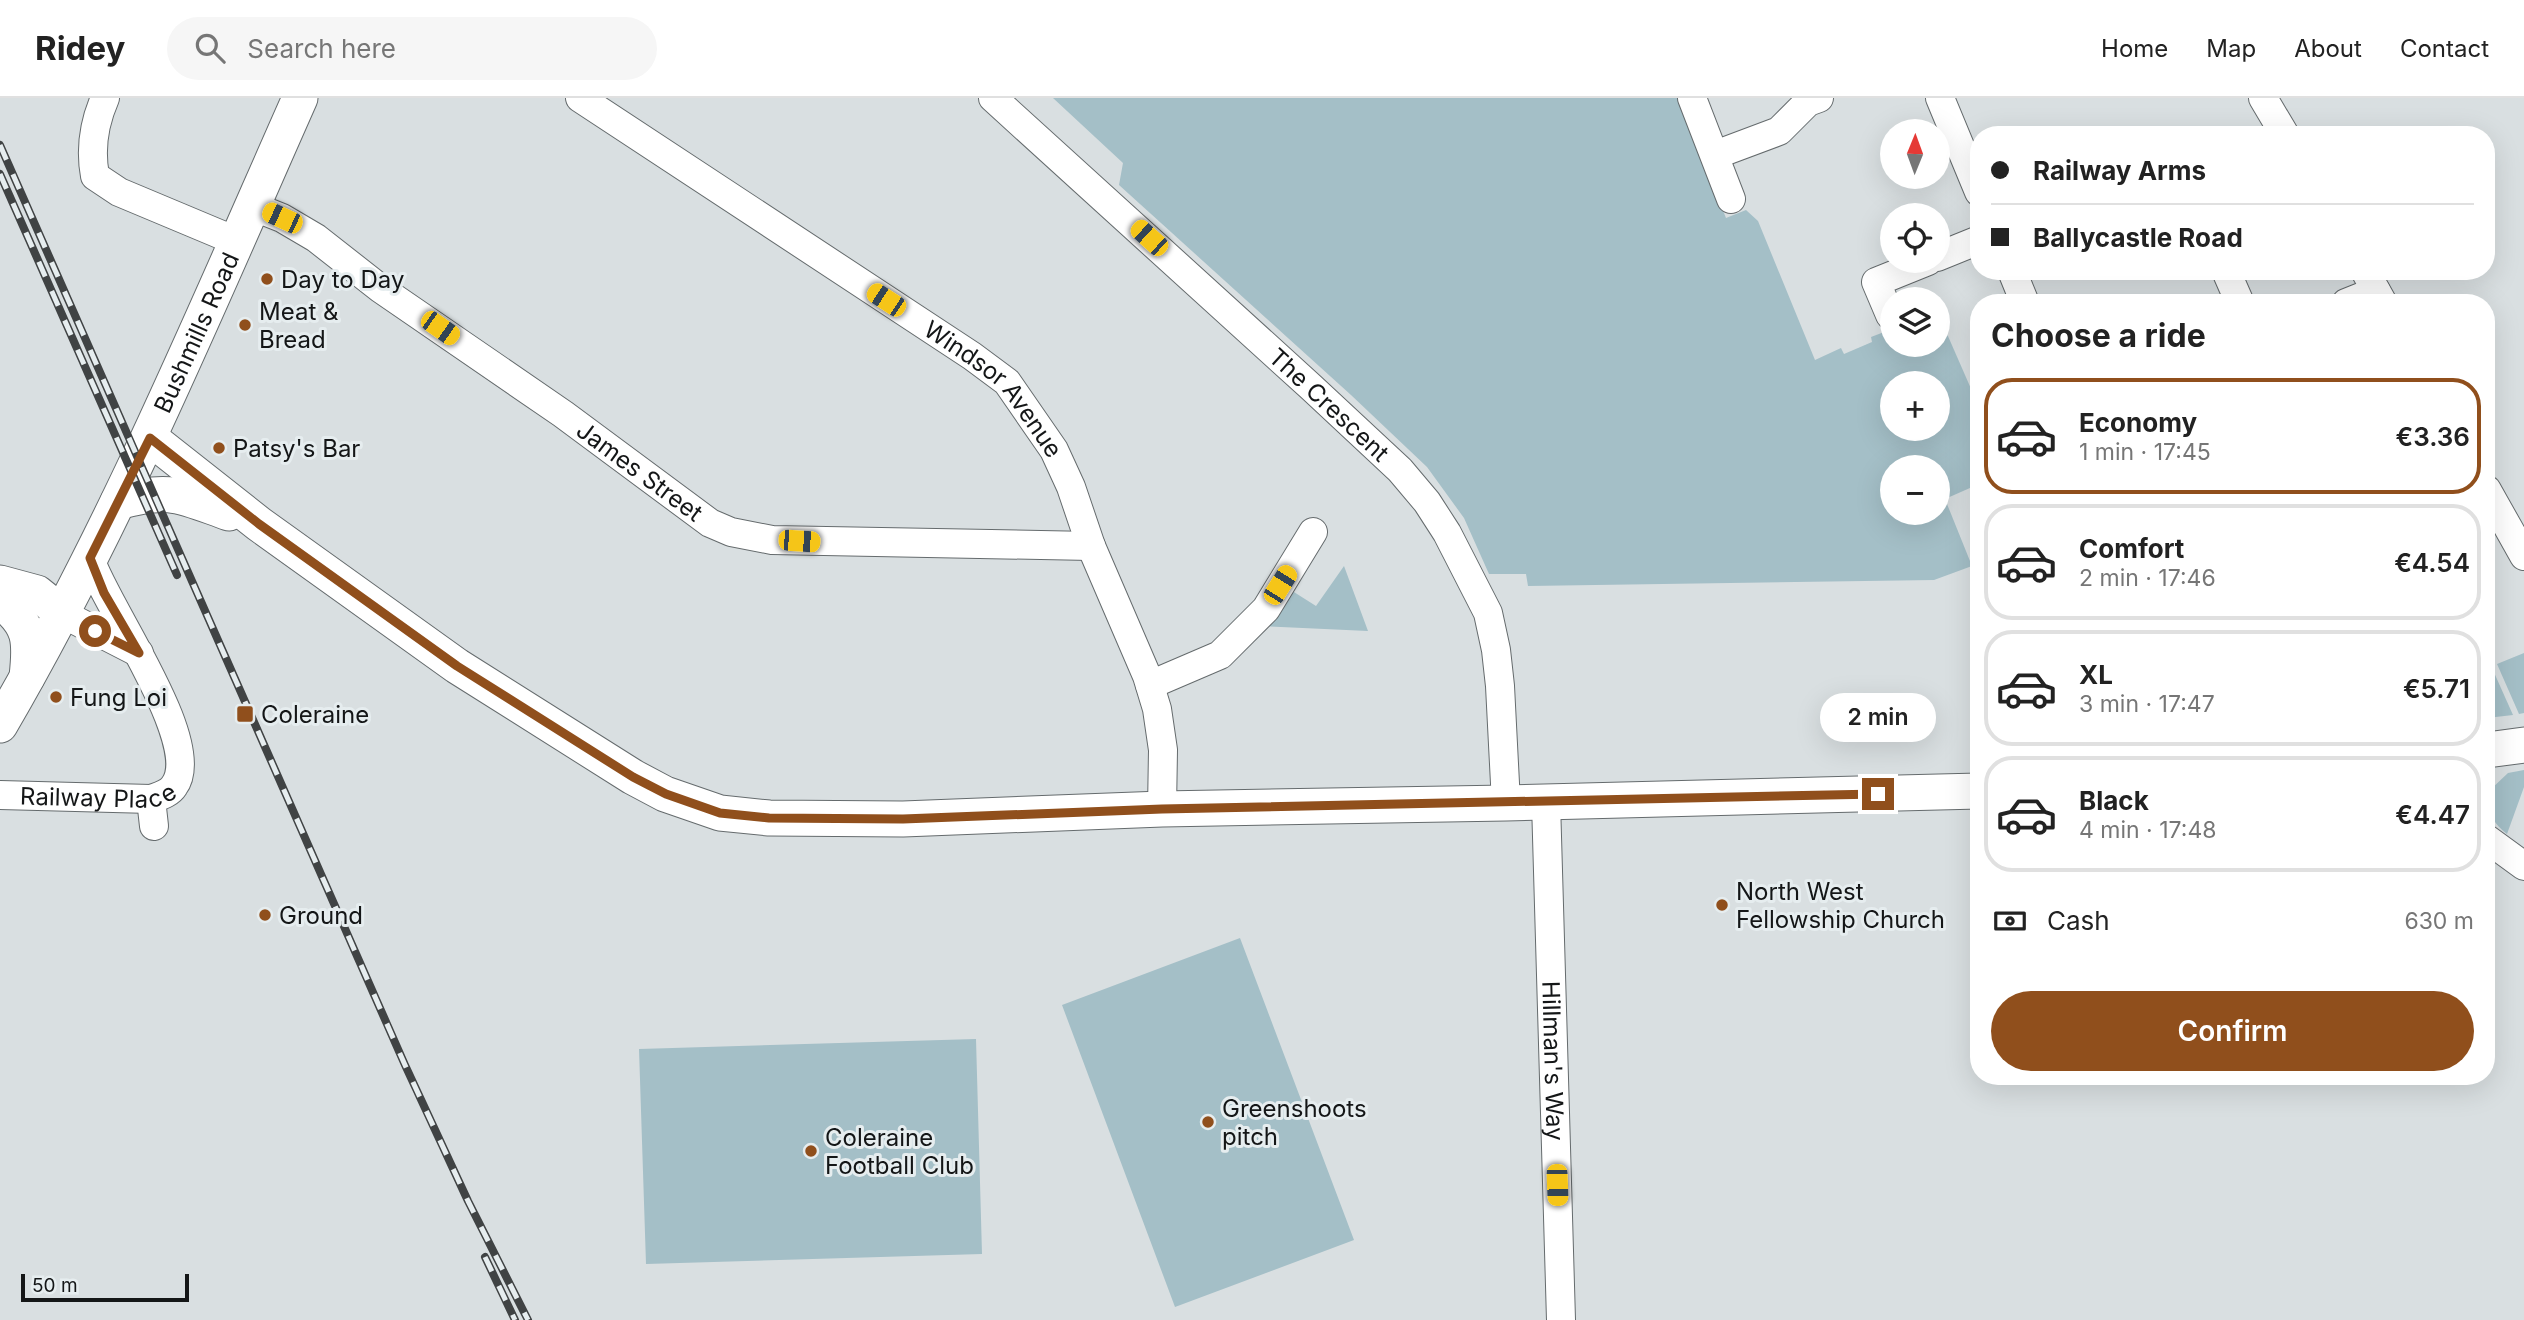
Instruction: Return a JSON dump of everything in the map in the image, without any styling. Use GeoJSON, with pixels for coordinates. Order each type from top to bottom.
{"type":"FeatureCollection","features":[{"type":"Feature","properties":{"kind":"main road","name":"Bushmills Road"},"geometry":{"type":"LineString","coordinates":[[50,604],[57,587],[88,561],[150,438],[300,98]]}},
{"type":"Feature","properties":{"kind":"main road"},"geometry":{"type":"LineString","coordinates":[[150,438],[259,524],[457,666],[601,758],[666,794],[720,813],[769,818],[903,819],[1162,809],[1970,791]]}},
{"type":"Feature","properties":{"kind":"main road"},"geometry":{"type":"LineString","coordinates":[[118,502],[142,495],[169,493],[259,524]]}},
{"type":"Feature","properties":{"kind":"main road"},"geometry":{"type":"LineString","coordinates":[[0,583],[50,604],[26,680],[0,725]]}},
{"type":"Feature","properties":{"kind":"main road"},"geometry":{"type":"LineString","coordinates":[[0,601],[23,623],[28,636],[30,647],[26,680]]}},
{"type":"Feature","properties":{"kind":"main road"},"geometry":{"type":"LineString","coordinates":[[2495,749],[2524,745]]}},
{"type":"Feature","properties":{"kind":"street"},"geometry":{"type":"LineString","coordinates":[[105,98],[96,127],[92,156],[95,176],[119,192],[236,241]]}},
{"type":"Feature","properties":{"kind":"street","name":"Windsor Avenue"},"geometry":{"type":"LineString","coordinates":[[580,98],[687,166],[1007,382],[1054,450],[1071,487],[1091,547],[1131,634],[1150,685],[1157,709],[1163,750],[1162,809]]}},
{"type":"Feature","properties":{"kind":"street","name":"The Crescent"},"geometry":{"type":"LineString","coordinates":[[993,98],[1311,387],[1399,470],[1427,502],[1447,533],[1488,613],[1500,686],[1506,803]]}},
{"type":"Feature","properties":{"kind":"street"},"geometry":{"type":"LineString","coordinates":[[1692,98],[1731,199]]}},
{"type":"Feature","properties":{"kind":"street"},"geometry":{"type":"LineString","coordinates":[[1715,156],[1779,131],[1808,102],[1819,98]]}},
{"type":"Feature","properties":{"kind":"street"},"geometry":{"type":"LineString","coordinates":[[1940,98],[1970,170]]}},
{"type":"Feature","properties":{"kind":"street"},"geometry":{"type":"LineString","coordinates":[[2263,98],[2280,126]]}},
{"type":"Feature","properties":{"kind":"street","name":"James Street"},"geometry":{"type":"LineString","coordinates":[[252,206],[282,218],[316,238],[381,289],[563,414],[710,523],[731,532],[785,541],[1091,547]]}},
{"type":"Feature","properties":{"kind":"street"},"geometry":{"type":"LineString","coordinates":[[1950,252],[1970,244]]}},
{"type":"Feature","properties":{"kind":"street"},"geometry":{"type":"LineString","coordinates":[[1880,291],[1876,282],[1898,273]]}},
{"type":"Feature","properties":{"kind":"street"},"geometry":{"type":"LineString","coordinates":[[2495,508],[2524,556]]}},
{"type":"Feature","properties":{"kind":"street"},"geometry":{"type":"LineString","coordinates":[[1150,685],[1220,655],[1266,609],[1313,532]]}},
{"type":"Feature","properties":{"kind":"street","name":"Railway Place"},"geometry":{"type":"LineString","coordinates":[[0,795],[153,812],[164,795],[175,786],[181,768],[180,760],[160,695],[88,561]]}},
{"type":"Feature","properties":{"kind":"street"},"geometry":{"type":"LineString","coordinates":[[50,604],[139,653]]}},
{"type":"Feature","properties":{"kind":"street","name":"Hillman's Way"},"geometry":{"type":"LineString","coordinates":[[1546,802],[1561,1320]]}},
{"type":"Feature","properties":{"kind":"street"},"geometry":{"type":"LineString","coordinates":[[2495,845],[2524,866]]}},
{"type":"Feature","properties":{"kind":"shaded area"},"geometry":{"type":"Polygon","coordinates":[[[1053,98],[1678,98],[1726,218],[1746,210],[1758,221],[1815,360],[1841,348],[1844,354],[1872,342],[1871,337],[1880,334],[1880,357],[1950,357],[1950,341],[1970,386],[1970,488],[1950,497],[1950,455],[1880,455],[1880,525],[1950,525],[1950,511],[1970,567],[1934,580],[1528,586],[1526,574],[1489,574],[1464,518],[1427,467],[1119,185],[1123,163],[1053,98]]]}},
{"type":"Feature","properties":{"kind":"shaded area"},"geometry":{"type":"Polygon","coordinates":[[[1344,566],[1368,631],[1262,626],[1286,587],[1316,606],[1344,566]]]}},
{"type":"Feature","properties":{"kind":"shaded area"},"geometry":{"type":"Polygon","coordinates":[[[2524,653],[2524,713],[2519,714],[2497,664],[2524,653]]]}},
{"type":"Feature","properties":{"kind":"shaded area"},"geometry":{"type":"Polygon","coordinates":[[[2495,675],[2513,715],[2495,717],[2495,675]]]}},
{"type":"Feature","properties":{"kind":"shaded area"},"geometry":{"type":"Polygon","coordinates":[[[2524,770],[2524,787],[2507,834],[2495,821],[2495,785],[2508,773],[2524,770]]]}},
{"type":"Feature","properties":{"kind":"shaded area","name":"Greenshoots pitch"},"geometry":{"type":"Polygon","coordinates":[[[1240,938],[1354,1240],[1175,1307],[1062,1005],[1240,938]]]}},
{"type":"Feature","properties":{"kind":"shaded area","name":"Coleraine Football Club"},"geometry":{"type":"Polygon","coordinates":[[[976,1039],[982,1254],[646,1264],[639,1049],[976,1039]]]}},
{"type":"Feature","properties":{"kind":"railway"},"geometry":{"type":"LineString","coordinates":[[0,145],[405,1065],[468,1201],[528,1320]]}},
{"type":"Feature","properties":{"kind":"railway"},"geometry":{"type":"LineString","coordinates":[[0,174],[177,575]]}},
{"type":"Feature","properties":{"kind":"railway"},"geometry":{"type":"LineString","coordinates":[[485,1257],[515,1320]]}},
{"type":"Feature","properties":{"kind":"place","name":"Day to Day"},"geometry":{"type":"Point","coordinates":[267,279]}},
{"type":"Feature","properties":{"kind":"place","name":"Meat & Bread"},"geometry":{"type":"Point","coordinates":[245,325]}},
{"type":"Feature","properties":{"kind":"place","name":"Patsy's Bar"},"geometry":{"type":"Point","coordinates":[219,448]}},
{"type":"Feature","properties":{"kind":"place","name":"Fung Loi"},"geometry":{"type":"Point","coordinates":[56,697]}},
{"type":"Feature","properties":{"kind":"place","name":"Coleraine"},"geometry":{"type":"Point","coordinates":[245,714]}},
{"type":"Feature","properties":{"kind":"place","name":"North West Fellowship Church"},"geometry":{"type":"Point","coordinates":[1722,905]}},
{"type":"Feature","properties":{"kind":"place","name":"Ground"},"geometry":{"type":"Point","coordinates":[265,915]}},
{"type":"Feature","properties":{"kind":"place","name":"Greenshoots pitch"},"geometry":{"type":"Point","coordinates":[1208,1122]}},
{"type":"Feature","properties":{"kind":"place","name":"Coleraine Football Club"},"geometry":{"type":"Point","coordinates":[811,1151]}},
{"type":"Feature","properties":{"kind":"route"},"geometry":{"type":"LineString","coordinates":[[95,631],[139,653],[104,593],[90,558],[150,438],[259,524],[457,666],[633,777],[666,794],[720,813],[769,818],[903,819],[1162,809],[1878,794]]}}]}
